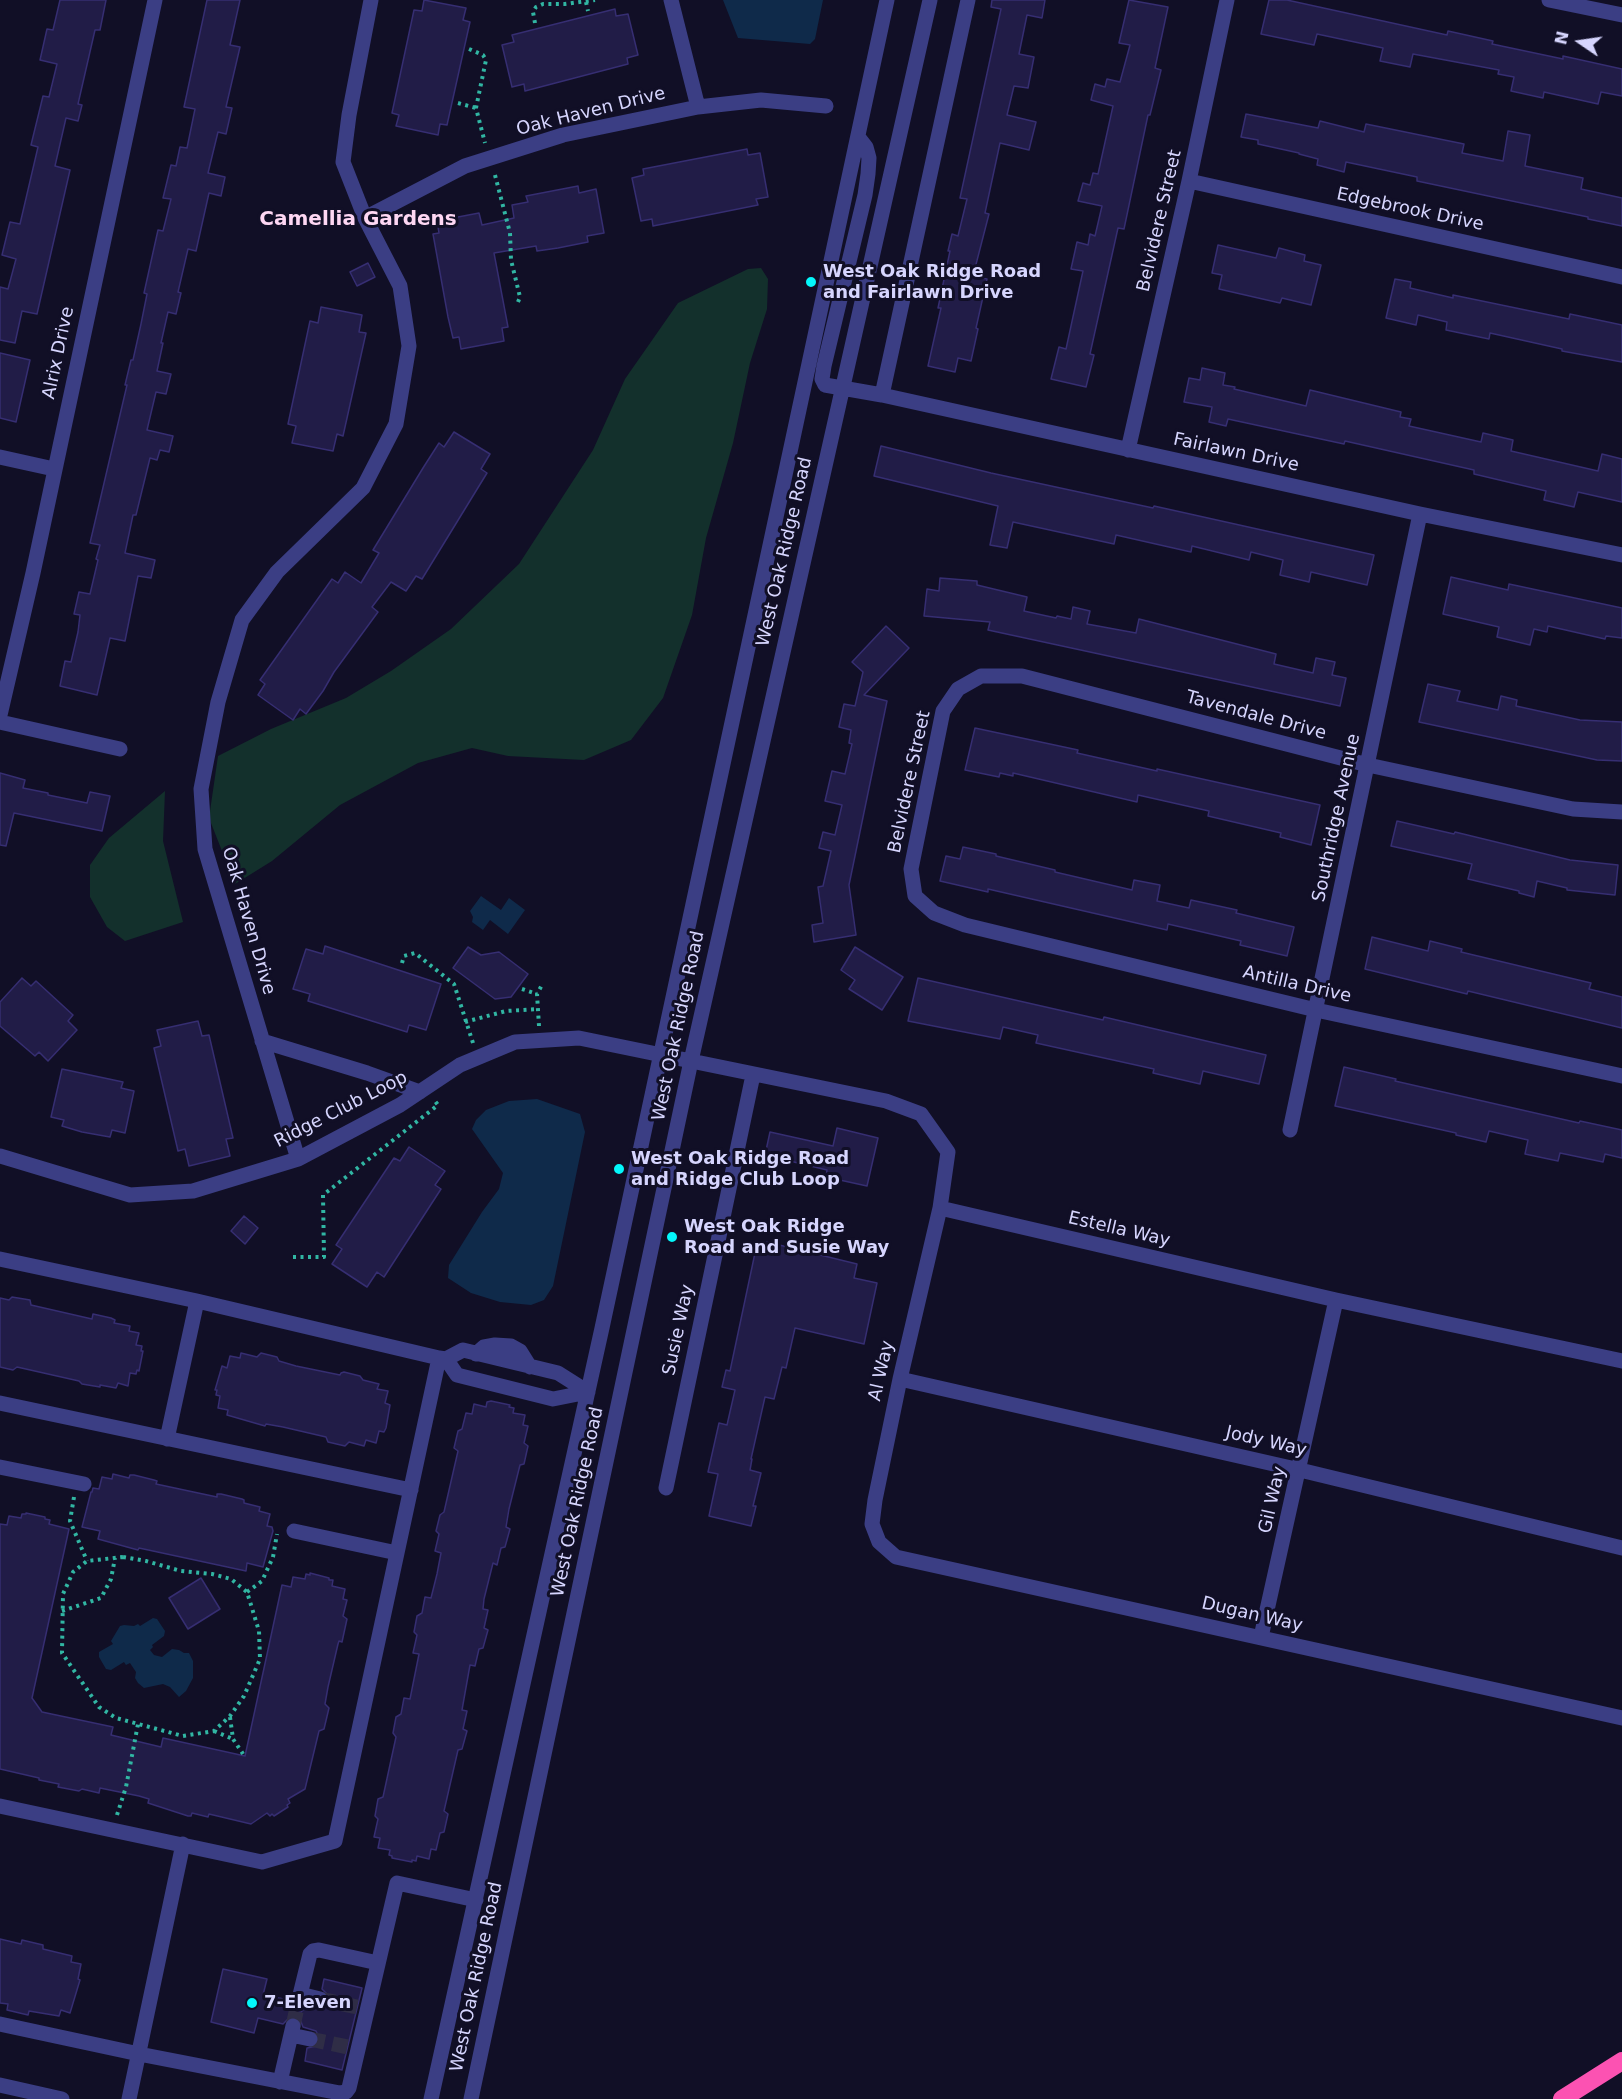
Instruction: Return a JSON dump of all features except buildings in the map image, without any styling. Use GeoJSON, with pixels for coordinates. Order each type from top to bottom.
{"type":"FeatureCollection","features":[{"type":"Feature","properties":{"kind":"highway"},"geometry":{"type":"LineString","coordinates":[[1562,2099],[1622,2061]]}},
{"type":"Feature","properties":{"kind":"street","name":"Alrix Drive"},"geometry":{"type":"LineString","coordinates":[[0,715],[33,573],[155,0]]}},
{"type":"Feature","properties":{"kind":"street","name":"Oak Haven Drive"},"geometry":{"type":"LineString","coordinates":[[298,1159],[205,849],[201,789],[218,702],[242,620],[277,572],[363,488],[396,423],[408,346],[399,286],[365,218],[343,162],[349,115],[371,0]]}},
{"type":"Feature","properties":{"kind":"street"},"geometry":{"type":"LineString","coordinates":[[671,0],[698,107]]}},
{"type":"Feature","properties":{"kind":"street","name":"West Oak Ridge Road"},"geometry":{"type":"LineString","coordinates":[[431,2099],[588,1392],[888,0]]}},
{"type":"Feature","properties":{"kind":"street","name":"West Oak Ridge Road"},"geometry":{"type":"LineString","coordinates":[[471,2099],[691,1061],[930,0]]}},
{"type":"Feature","properties":{"kind":"street"},"geometry":{"type":"LineString","coordinates":[[882,395],[968,0]]}},
{"type":"Feature","properties":{"kind":"street","name":"Belvidere Street"},"geometry":{"type":"LineString","coordinates":[[1128,450],[1227,0]]}},
{"type":"Feature","properties":{"kind":"street"},"geometry":{"type":"LineString","coordinates":[[1549,0],[1622,15]]}},
{"type":"Feature","properties":{"kind":"street","name":"Oak Haven Drive"},"geometry":{"type":"LineString","coordinates":[[365,218],[465,166],[563,135],[698,107],[761,100],[826,106]]}},
{"type":"Feature","properties":{"kind":"street"},"geometry":{"type":"LineString","coordinates":[[841,388],[825,385],[822,379],[865,195],[869,158],[866,147],[859,138]]}},
{"type":"Feature","properties":{"kind":"street","name":"Edgebrook Drive"},"geometry":{"type":"LineString","coordinates":[[1189,181],[1622,277]]}},
{"type":"Feature","properties":{"kind":"street","name":"Fairlawn Drive"},"geometry":{"type":"LineString","coordinates":[[841,388],[882,395],[1420,514],[1622,555]]}},
{"type":"Feature","properties":{"kind":"street"},"geometry":{"type":"LineString","coordinates":[[0,457],[54,469]]}},
{"type":"Feature","properties":{"kind":"street","name":"Southridge Avenue"},"geometry":{"type":"LineString","coordinates":[[1290,1130],[1420,514]]}},
{"type":"Feature","properties":{"kind":"street","name":"Belvidere Street"},"geometry":{"type":"LineString","coordinates":[[965,925],[934,913],[915,896],[911,869],[942,711],[958,689],[981,676],[1023,676]]}},
{"type":"Feature","properties":{"kind":"street","name":"Tavendale Drive"},"geometry":{"type":"LineString","coordinates":[[1023,676],[1368,765],[1573,809],[1622,812]]}},
{"type":"Feature","properties":{"kind":"street"},"geometry":{"type":"LineString","coordinates":[[0,722],[120,749]]}},
{"type":"Feature","properties":{"kind":"street","name":"Antilla Drive"},"geometry":{"type":"LineString","coordinates":[[965,925],[1316,1010],[1622,1076]]}},
{"type":"Feature","properties":{"kind":"street","name":"Ridge Club Loop"},"geometry":{"type":"LineString","coordinates":[[0,1156],[130,1195],[193,1191],[298,1159],[400,1105],[460,1065],[515,1042],[579,1038],[691,1061]]}},
{"type":"Feature","properties":{"kind":"street"},"geometry":{"type":"LineString","coordinates":[[262,1041],[423,1090]]}},
{"type":"Feature","properties":{"kind":"street"},"geometry":{"type":"LineString","coordinates":[[691,1061],[886,1101],[921,1114],[948,1152],[940,1208]]}},
{"type":"Feature","properties":{"kind":"street","name":"Susie Way"},"geometry":{"type":"LineString","coordinates":[[666,1488],[753,1075]]}},
{"type":"Feature","properties":{"kind":"street","name":"Estella Way"},"geometry":{"type":"LineString","coordinates":[[940,1208],[1336,1300],[1622,1361]]}},
{"type":"Feature","properties":{"kind":"street","name":"Al Way"},"geometry":{"type":"LineString","coordinates":[[879,1542],[872,1524],[875,1500],[900,1379],[940,1208]]}},
{"type":"Feature","properties":{"kind":"street"},"geometry":{"type":"LineString","coordinates":[[0,1259],[443,1359],[457,1375],[553,1399],[588,1392]]}},
{"type":"Feature","properties":{"kind":"street","name":"Gil Way"},"geometry":{"type":"LineString","coordinates":[[1261,1637],[1336,1300]]}},
{"type":"Feature","properties":{"kind":"street"},"geometry":{"type":"LineString","coordinates":[[167,1439],[197,1302]]}},
{"type":"Feature","properties":{"kind":"street"},"geometry":{"type":"LineString","coordinates":[[443,1359],[463,1350],[558,1373],[588,1392]]}},
{"type":"Feature","properties":{"kind":"street"},"geometry":{"type":"LineString","coordinates":[[0,1806],[262,1862],[335,1841],[411,1490],[443,1359]]}},
{"type":"Feature","properties":{"kind":"street","name":"Jody Way"},"geometry":{"type":"LineString","coordinates":[[900,1379],[1300,1470],[1622,1548]]}},
{"type":"Feature","properties":{"kind":"street"},"geometry":{"type":"LineString","coordinates":[[0,1403],[411,1490]]}},
{"type":"Feature","properties":{"kind":"street"},"geometry":{"type":"LineString","coordinates":[[0,1467],[80,1483]]}},
{"type":"Feature","properties":{"kind":"street"},"geometry":{"type":"LineString","coordinates":[[294,1531],[398,1553]]}},
{"type":"Feature","properties":{"kind":"street","name":"Dugan Way"},"geometry":{"type":"LineString","coordinates":[[879,1542],[896,1557],[1622,1718]]}},
{"type":"Feature","properties":{"kind":"street"},"geometry":{"type":"LineString","coordinates":[[129,2099],[183,1844]]}},
{"type":"Feature","properties":{"kind":"street"},"geometry":{"type":"LineString","coordinates":[[0,2024],[280,2082],[340,2093],[346,2092],[349,2088],[397,1883],[476,1900]]}},
{"type":"Feature","properties":{"kind":"street"},"geometry":{"type":"LineString","coordinates":[[320,1999],[299,1998],[310,1954],[313,1951],[319,1950],[378,1963]]}},
{"type":"Feature","properties":{"kind":"street"},"geometry":{"type":"LineString","coordinates":[[357,2007],[362,2032]]}},
{"type":"Feature","properties":{"kind":"street"},"geometry":{"type":"LineString","coordinates":[[280,2082],[292,2030],[310,2039]]}},
{"type":"Feature","properties":{"kind":"street"},"geometry":{"type":"LineString","coordinates":[[348,2047],[362,2032]]}},
{"type":"Feature","properties":{"kind":"street"},"geometry":{"type":"LineString","coordinates":[[0,2085],[62,2099]]}},
{"type":"Feature","properties":{"kind":"path"},"geometry":{"type":"LineString","coordinates":[[535,23],[533,12],[536,7],[543,4],[596,0]]}},
{"type":"Feature","properties":{"kind":"path"},"geometry":{"type":"LineString","coordinates":[[586,2],[588,11]]}},
{"type":"Feature","properties":{"kind":"path"},"geometry":{"type":"LineString","coordinates":[[469,49],[483,55],[486,60],[476,108],[479,126],[491,158],[510,233],[511,260],[520,297],[518,302]]}},
{"type":"Feature","properties":{"kind":"path"},"geometry":{"type":"LineString","coordinates":[[458,103],[476,108]]}},
{"type":"Feature","properties":{"kind":"path"},"geometry":{"type":"LineString","coordinates":[[402,963],[404,956],[415,953],[454,984],[478,1058]]}},
{"type":"Feature","properties":{"kind":"path"},"geometry":{"type":"LineString","coordinates":[[539,1040],[537,994],[543,983]]}},
{"type":"Feature","properties":{"kind":"path"},"geometry":{"type":"LineString","coordinates":[[522,989],[537,994]]}},
{"type":"Feature","properties":{"kind":"path"},"geometry":{"type":"LineString","coordinates":[[465,1022],[506,1011],[538,1009]]}},
{"type":"Feature","properties":{"kind":"path"},"geometry":{"type":"LineString","coordinates":[[293,1257],[324,1257],[323,1195],[438,1106],[423,1090]]}},
{"type":"Feature","properties":{"kind":"path"},"geometry":{"type":"LineString","coordinates":[[80,1483],[70,1521],[87,1561]]}},
{"type":"Feature","properties":{"kind":"path"},"geometry":{"type":"LineString","coordinates":[[247,1592],[262,1581],[273,1557],[279,1528],[294,1531]]}},
{"type":"Feature","properties":{"kind":"path"},"geometry":{"type":"LineString","coordinates":[[214,1731],[230,1716],[244,1696],[260,1659],[259,1631],[247,1592],[231,1579],[212,1574],[181,1571],[123,1557],[87,1561],[73,1572],[63,1594],[62,1653],[99,1707],[116,1718],[183,1736],[214,1731],[233,1739]]}},
{"type":"Feature","properties":{"kind":"path"},"geometry":{"type":"LineString","coordinates":[[62,1611],[101,1598],[111,1580],[115,1558]]}},
{"type":"Feature","properties":{"kind":"path"},"geometry":{"type":"LineString","coordinates":[[230,1716],[233,1739],[243,1754]]}},
{"type":"Feature","properties":{"kind":"path"},"geometry":{"type":"LineString","coordinates":[[114,1831],[119,1804],[126,1787],[138,1724]]}},
{"type":"Feature","properties":{"kind":"green space"},"geometry":{"type":"Polygon","coordinates":[[[761,268],[768,279],[767,309],[750,363],[733,443],[706,538],[692,615],[663,698],[631,740],[584,760],[508,756],[472,748],[418,763],[340,805],[272,861],[235,884],[209,818],[218,756],[271,729],[346,698],[391,671],[451,629],[519,564],[593,450],[625,379],[678,303],[748,269],[761,268]]]}},
{"type":"Feature","properties":{"kind":"green space"},"geometry":{"type":"Polygon","coordinates":[[[165,791],[163,841],[183,922],[125,941],[107,927],[90,897],[90,865],[109,838],[165,791]]]}},
{"type":"Feature","properties":{"kind":"water"},"geometry":{"type":"Polygon","coordinates":[[[723,0],[823,0],[815,39],[810,44],[738,38],[723,0]]]}},
{"type":"Feature","properties":{"kind":"water"},"geometry":{"type":"Polygon","coordinates":[[[481,896],[501,910],[509,898],[525,910],[508,934],[490,920],[483,930],[472,922],[473,917],[470,911],[481,896]]]}},
{"type":"Feature","properties":{"kind":"water"},"geometry":{"type":"Polygon","coordinates":[[[537,1099],[580,1114],[585,1132],[553,1286],[544,1300],[531,1305],[500,1302],[471,1293],[448,1278],[449,1265],[499,1189],[503,1173],[472,1129],[476,1120],[486,1110],[509,1101],[537,1099]]]}},
{"type":"Feature","properties":{"kind":"water"},"geometry":{"type":"Polygon","coordinates":[[[153,1618],[157,1619],[165,1631],[164,1636],[152,1645],[150,1650],[154,1655],[162,1657],[172,1649],[179,1650],[189,1653],[193,1661],[193,1678],[186,1691],[179,1697],[170,1687],[163,1684],[144,1688],[135,1678],[136,1672],[130,1663],[126,1665],[124,1662],[111,1670],[106,1669],[99,1657],[99,1652],[113,1644],[111,1641],[120,1626],[138,1624],[140,1626],[153,1618]]]}},
{"type":"Feature","properties":{"kind":"tunnel"},"geometry":{"type":"LineString","coordinates":[[320,1999],[357,2007]]}},
{"type":"Feature","properties":{"kind":"tunnel"},"geometry":{"type":"LineString","coordinates":[[293,2026],[298,2003]]}},
{"type":"Feature","properties":{"kind":"tunnel"},"geometry":{"type":"LineString","coordinates":[[310,2039],[348,2047]]}},
{"type":"Feature","properties":{"kind":"place","name":"West Oak Ridge Road and Fairlawn Drive"},"geometry":{"type":"Point","coordinates":[811,282]}},
{"type":"Feature","properties":{"kind":"place","name":"West Oak Ridge Road and Ridge Club Loop"},"geometry":{"type":"Point","coordinates":[619,1169]}},
{"type":"Feature","properties":{"kind":"place","name":"West Oak Ridge Road and Susie Way"},"geometry":{"type":"Point","coordinates":[672,1237]}},
{"type":"Feature","properties":{"kind":"place","name":"7-Eleven"},"geometry":{"type":"Point","coordinates":[252,2003]}},
{"type":"Feature","properties":{"kind":"district","name":"Camellia Gardens"},"geometry":{"type":"Point","coordinates":[358,220]}}]}
